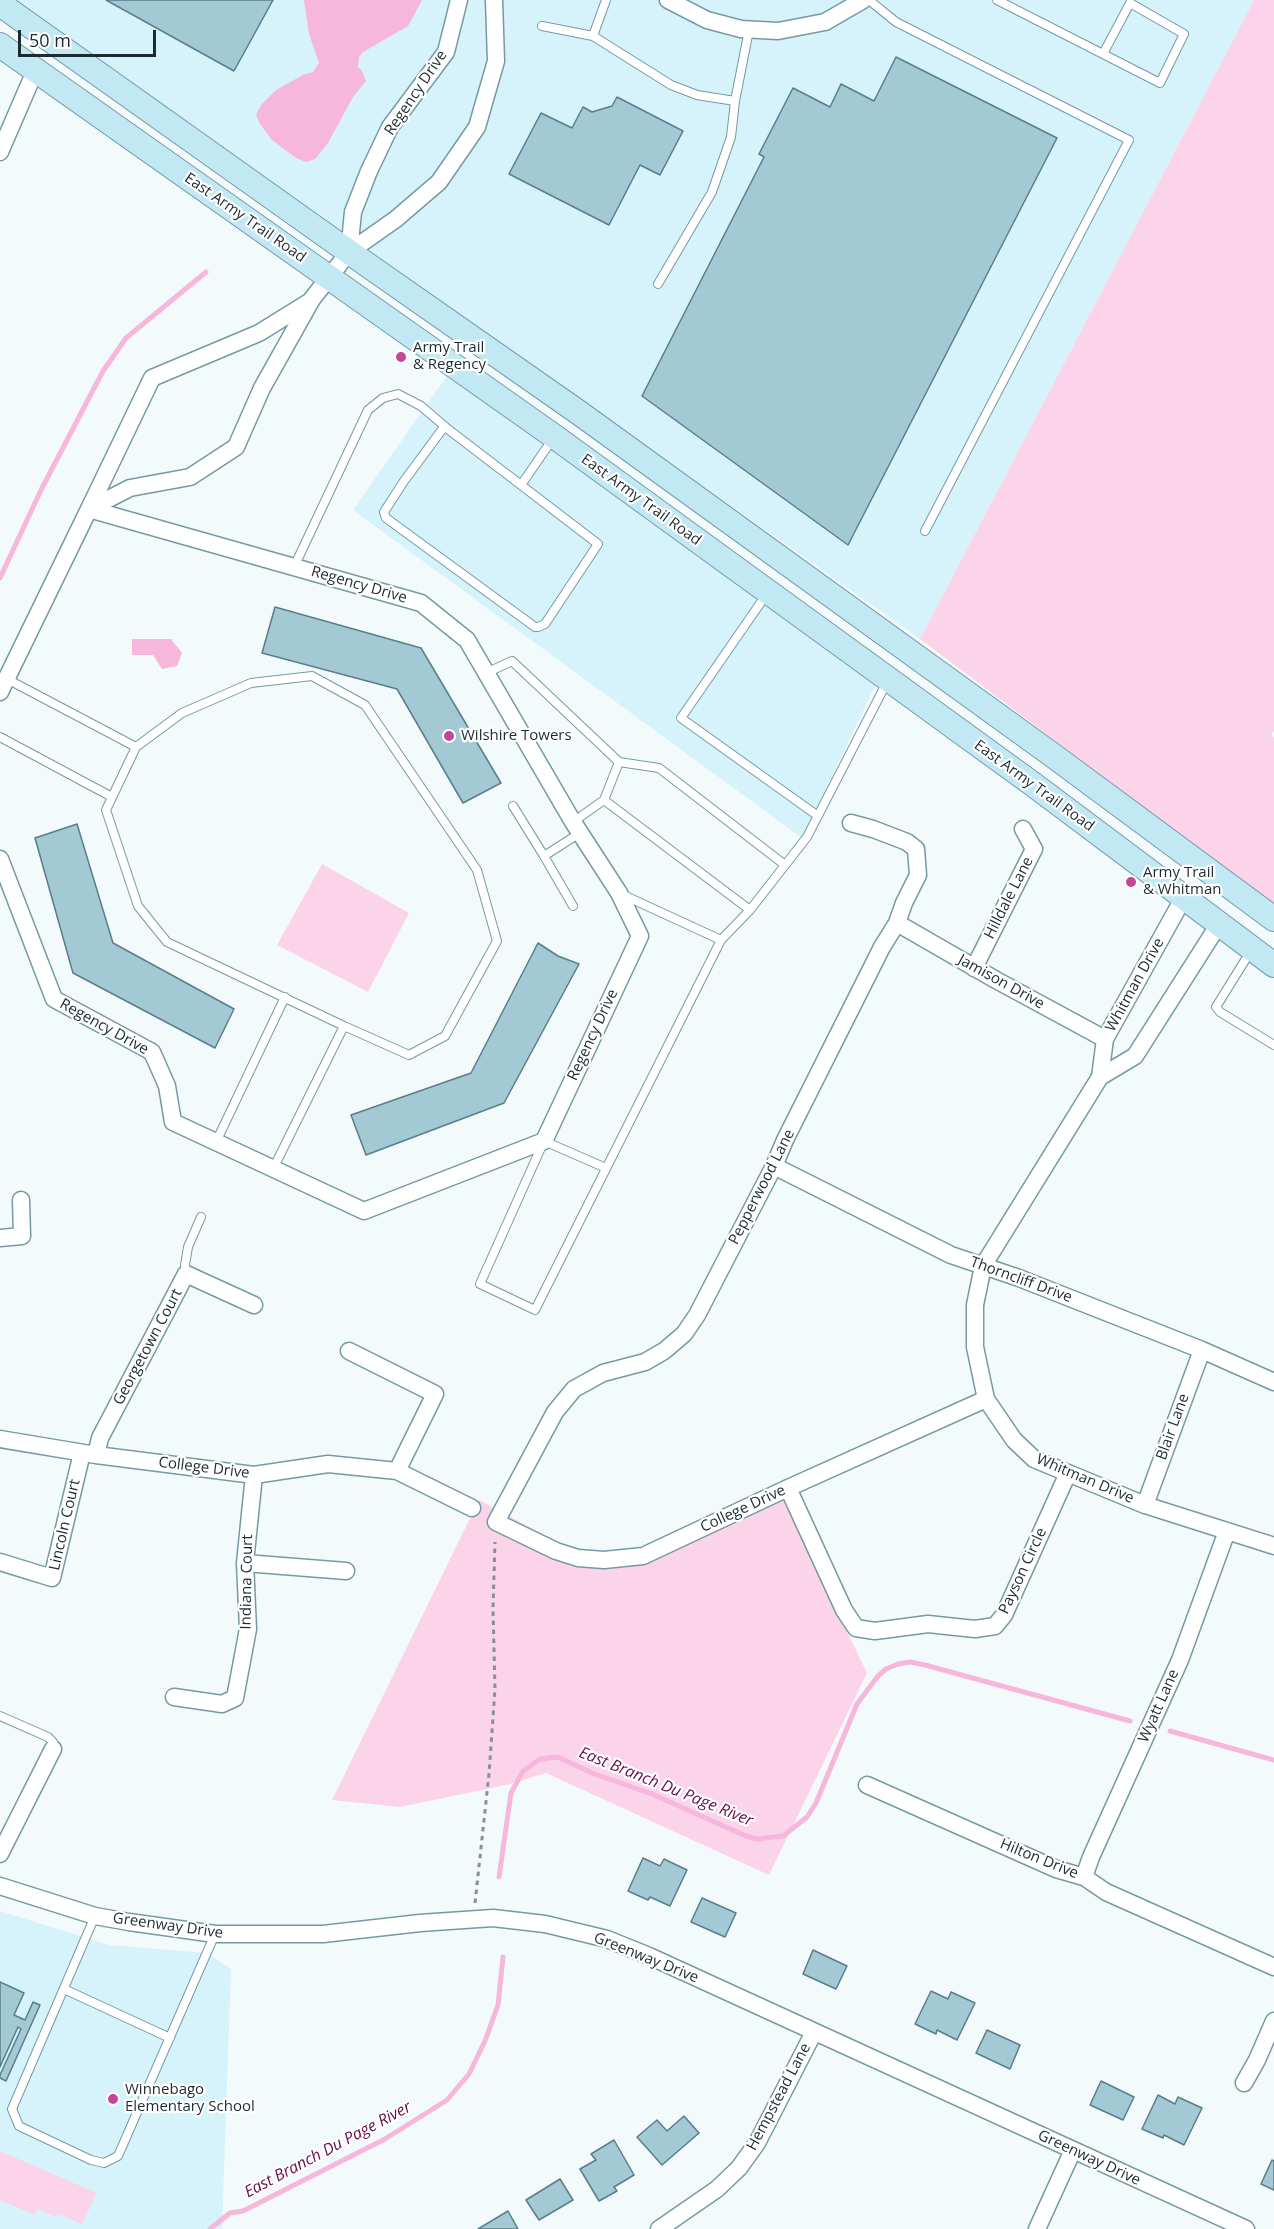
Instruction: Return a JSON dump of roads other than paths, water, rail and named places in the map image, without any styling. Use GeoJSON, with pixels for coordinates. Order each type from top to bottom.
{"type":"FeatureCollection","features":[{"type":"Feature","properties":{"kind":"main road"},"geometry":{"type":"LineString","coordinates":[[0,4],[588,419],[1274,919]]}},
{"type":"Feature","properties":{"kind":"main road","name":"East Army Trail Road"},"geometry":{"type":"LineString","coordinates":[[0,45],[555,437],[888,679],[1274,965]]}},
{"type":"Feature","properties":{"kind":"street","name":"Regency Drive"},"geometry":{"type":"LineString","coordinates":[[349,252],[353,212],[369,171],[390,127],[446,52],[459,0]]}},
{"type":"Feature","properties":{"kind":"street"},"geometry":{"type":"LineString","coordinates":[[89,509],[130,488],[190,477],[236,447],[262,388],[310,301],[349,252],[396,219],[439,182],[477,127],[496,62],[494,0]]}},
{"type":"Feature","properties":{"kind":"street"},"geometry":{"type":"LineString","coordinates":[[668,0],[707,20],[749,30],[777,31],[825,22],[863,0]]}},
{"type":"Feature","properties":{"kind":"street"},"geometry":{"type":"LineString","coordinates":[[0,152],[35,71]]}},
{"type":"Feature","properties":{"kind":"street"},"geometry":{"type":"LineString","coordinates":[[3,686],[152,378],[259,333],[310,301]]}},
{"type":"Feature","properties":{"kind":"street","name":"Regency Drive"},"geometry":{"type":"LineString","coordinates":[[0,859],[54,999],[152,1052],[167,1086],[173,1122],[364,1211],[544,1141],[640,936],[619,893],[577,827],[467,640],[421,603],[89,509]]}},
{"type":"Feature","properties":{"kind":"street","name":"Pepperwood Lane"},"geometry":{"type":"LineString","coordinates":[[496,1522],[555,1412],[574,1389],[603,1373],[645,1362],[664,1351],[684,1334],[697,1315],[774,1166],[877,957],[897,922],[918,875],[916,849],[908,842],[873,828],[850,824]]}},
{"type":"Feature","properties":{"kind":"street","name":"Hilldale Lane"},"geometry":{"type":"LineString","coordinates":[[974,968],[1034,849],[1023,829]]}},
{"type":"Feature","properties":{"kind":"street","name":"Whitman Drive"},"geometry":{"type":"LineString","coordinates":[[1184,897],[1105,1039],[1100,1077],[983,1266],[975,1305],[974,1335],[986,1399],[1014,1440],[1034,1459],[1145,1505],[1274,1546]]}},
{"type":"Feature","properties":{"kind":"street","name":"Jamison Drive"},"geometry":{"type":"LineString","coordinates":[[897,922],[974,968],[1105,1039]]}},
{"type":"Feature","properties":{"kind":"street","name":"Whitman Drive"},"geometry":{"type":"LineString","coordinates":[[1100,1077],[1135,1056],[1219,924]]}},
{"type":"Feature","properties":{"kind":"street","name":"Thorncliff Drive"},"geometry":{"type":"LineString","coordinates":[[774,1166],[951,1255],[1202,1350],[1274,1382]]}},
{"type":"Feature","properties":{"kind":"street"},"geometry":{"type":"LineString","coordinates":[[0,1238],[22,1236],[21,1200]]}},
{"type":"Feature","properties":{"kind":"street","name":"Georgetown Court"},"geometry":{"type":"LineString","coordinates":[[89,1454],[100,1438],[186,1274],[254,1305]]}},
{"type":"Feature","properties":{"kind":"street","name":"Blair Lane"},"geometry":{"type":"LineString","coordinates":[[1145,1505],[1202,1350]]}},
{"type":"Feature","properties":{"kind":"street"},"geometry":{"type":"LineString","coordinates":[[349,1351],[435,1394],[397,1471]]}},
{"type":"Feature","properties":{"kind":"street","name":"College Drive"},"geometry":{"type":"LineString","coordinates":[[496,1522],[556,1551],[578,1558],[604,1560],[644,1556],[986,1399]]}},
{"type":"Feature","properties":{"kind":"street","name":"College Drive"},"geometry":{"type":"LineString","coordinates":[[0,1439],[89,1454],[254,1475],[328,1464],[397,1471],[472,1508]]}},
{"type":"Feature","properties":{"kind":"street","name":"Lincoln Court"},"geometry":{"type":"LineString","coordinates":[[0,1562],[52,1578],[89,1454]]}},
{"type":"Feature","properties":{"kind":"street","name":"Payson Circle"},"geometry":{"type":"LineString","coordinates":[[788,1488],[844,1610],[856,1628],[875,1631],[918,1624],[937,1624],[975,1629],[995,1626],[1004,1616],[1068,1473]]}},
{"type":"Feature","properties":{"kind":"street","name":"Indiana Court"},"geometry":{"type":"LineString","coordinates":[[174,1697],[222,1704],[235,1698],[248,1629],[245,1563],[254,1475]]}},
{"type":"Feature","properties":{"kind":"street","name":"Wyatt Lane"},"geometry":{"type":"LineString","coordinates":[[1084,1877],[1180,1660],[1227,1531]]}},
{"type":"Feature","properties":{"kind":"street"},"geometry":{"type":"LineString","coordinates":[[245,1563],[346,1571]]}},
{"type":"Feature","properties":{"kind":"street"},"geometry":{"type":"LineString","coordinates":[[0,1854],[53,1749]]}},
{"type":"Feature","properties":{"kind":"street","name":"Hilton Drive"},"geometry":{"type":"LineString","coordinates":[[867,1785],[1056,1869],[1084,1877],[1106,1892],[1274,1967]]}},
{"type":"Feature","properties":{"kind":"street","name":"Greenway Drive"},"geometry":{"type":"LineString","coordinates":[[0,1886],[95,1916],[129,1923],[214,1934],[323,1934],[420,1923],[493,1918],[545,1924],[607,1939],[649,1956],[1246,2229]]}},
{"type":"Feature","properties":{"kind":"street"},"geometry":{"type":"LineString","coordinates":[[1244,2083],[1274,2021]]}},
{"type":"Feature","properties":{"kind":"street","name":"Hempstead Lane"},"geometry":{"type":"LineString","coordinates":[[659,2229],[717,2189],[739,2168],[757,2143],[814,2032]]}},
{"type":"Feature","properties":{"kind":"street"},"geometry":{"type":"LineString","coordinates":[[1037,2229],[1073,2150]]}},
{"type":"Feature","properties":{"kind":"lane"},"geometry":{"type":"LineString","coordinates":[[593,36],[606,0]]}},
{"type":"Feature","properties":{"kind":"lane"},"geometry":{"type":"LineString","coordinates":[[869,0],[896,22],[1129,140],[925,531]]}},
{"type":"Feature","properties":{"kind":"lane"},"geometry":{"type":"LineString","coordinates":[[997,0],[1103,54],[1160,82],[1184,34],[1130,3],[1103,54]]}},
{"type":"Feature","properties":{"kind":"lane"},"geometry":{"type":"LineString","coordinates":[[542,26],[593,36],[671,85],[697,95],[735,101]]}},
{"type":"Feature","properties":{"kind":"lane"},"geometry":{"type":"LineString","coordinates":[[658,284],[712,192],[731,137],[735,101],[749,30]]}},
{"type":"Feature","properties":{"kind":"lane"},"geometry":{"type":"LineString","coordinates":[[294,567],[369,410],[383,398],[398,394],[421,406],[444,427],[598,544],[545,624],[535,627],[386,518],[384,512],[444,427]]}},
{"type":"Feature","properties":{"kind":"lane"},"geometry":{"type":"LineString","coordinates":[[521,485],[555,437]]}},
{"type":"Feature","properties":{"kind":"lane"},"geometry":{"type":"LineString","coordinates":[[768,592],[681,718],[818,816]]}},
{"type":"Feature","properties":{"kind":"lane"},"geometry":{"type":"LineString","coordinates":[[486,673],[512,662],[619,762],[659,768],[785,865]]}},
{"type":"Feature","properties":{"kind":"lane"},"geometry":{"type":"LineString","coordinates":[[312,676],[364,705],[477,870],[497,941],[445,1036],[410,1055],[167,942],[138,906],[106,810],[112,797],[136,747],[182,713],[251,683],[312,676]]}},
{"type":"Feature","properties":{"kind":"lane"},"geometry":{"type":"LineString","coordinates":[[606,1168],[544,1141],[480,1284],[535,1310],[721,940],[750,910],[807,837],[888,679]]}},
{"type":"Feature","properties":{"kind":"lane"},"geometry":{"type":"LineString","coordinates":[[3,686],[136,747]]}},
{"type":"Feature","properties":{"kind":"lane"},"geometry":{"type":"LineString","coordinates":[[0,737],[112,797]]}},
{"type":"Feature","properties":{"kind":"lane"},"geometry":{"type":"LineString","coordinates":[[544,856],[604,800],[619,762]]}},
{"type":"Feature","properties":{"kind":"lane"},"geometry":{"type":"LineString","coordinates":[[604,800],[750,910]]}},
{"type":"Feature","properties":{"kind":"lane"},"geometry":{"type":"LineString","coordinates":[[513,806],[573,906]]}},
{"type":"Feature","properties":{"kind":"lane"},"geometry":{"type":"LineString","coordinates":[[619,893],[721,940]]}},
{"type":"Feature","properties":{"kind":"lane"},"geometry":{"type":"LineString","coordinates":[[1252,949],[1216,1007],[1220,1012],[1274,1045]]}},
{"type":"Feature","properties":{"kind":"lane"},"geometry":{"type":"LineString","coordinates":[[216,1142],[285,998]]}},
{"type":"Feature","properties":{"kind":"lane"},"geometry":{"type":"LineString","coordinates":[[273,1168],[344,1026]]}},
{"type":"Feature","properties":{"kind":"lane"},"geometry":{"type":"LineString","coordinates":[[186,1274],[188,1247],[201,1217]]}},
{"type":"Feature","properties":{"kind":"lane"},"geometry":{"type":"LineString","coordinates":[[0,1716],[48,1737],[53,1749]]}},
{"type":"Feature","properties":{"kind":"lane"},"geometry":{"type":"LineString","coordinates":[[95,1916],[12,2109],[19,2126],[91,2160],[104,2163],[118,2156],[214,1934]]}},
{"type":"Feature","properties":{"kind":"lane"},"geometry":{"type":"LineString","coordinates":[[64,1989],[170,2038]]}},
{"type":"Feature","properties":{"kind":"waterway"},"geometry":{"type":"LineString","coordinates":[[0,578],[41,490],[103,371],[126,338],[206,272]]}},
{"type":"Feature","properties":{"kind":"waterway","name":"East Branch Du Page River"},"geometry":{"type":"LineString","coordinates":[[499,1877],[511,1793],[523,1771],[540,1759],[558,1757],[592,1773],[652,1794],[746,1836],[757,1839],[783,1836],[807,1817],[816,1803],[857,1704],[878,1676],[886,1669],[898,1664],[910,1662],[925,1665],[1130,1721]]}},
{"type":"Feature","properties":{"kind":"waterway","name":"East Branch Du Page River"},"geometry":{"type":"LineString","coordinates":[[1170,1731],[1274,1760]]}},
{"type":"Feature","properties":{"kind":"waterway","name":"East Branch Du Page River"},"geometry":{"type":"LineString","coordinates":[[210,2229],[230,2213],[243,2211],[385,2139],[447,2100],[469,2074],[485,2041],[498,2005],[503,1957]]}},
{"type":"Feature","properties":{"kind":"place","name":"Army Trail & Regency"},"geometry":{"type":"Point","coordinates":[401,357]}},
{"type":"Feature","properties":{"kind":"place","name":"Wilshire Towers"},"geometry":{"type":"Point","coordinates":[449,736]}},
{"type":"Feature","properties":{"kind":"place","name":"Army Trail & Whitman"},"geometry":{"type":"Point","coordinates":[1131,882]}},
{"type":"Feature","properties":{"kind":"place","name":"Winnebago Elementary School"},"geometry":{"type":"Point","coordinates":[113,2099]}}]}
